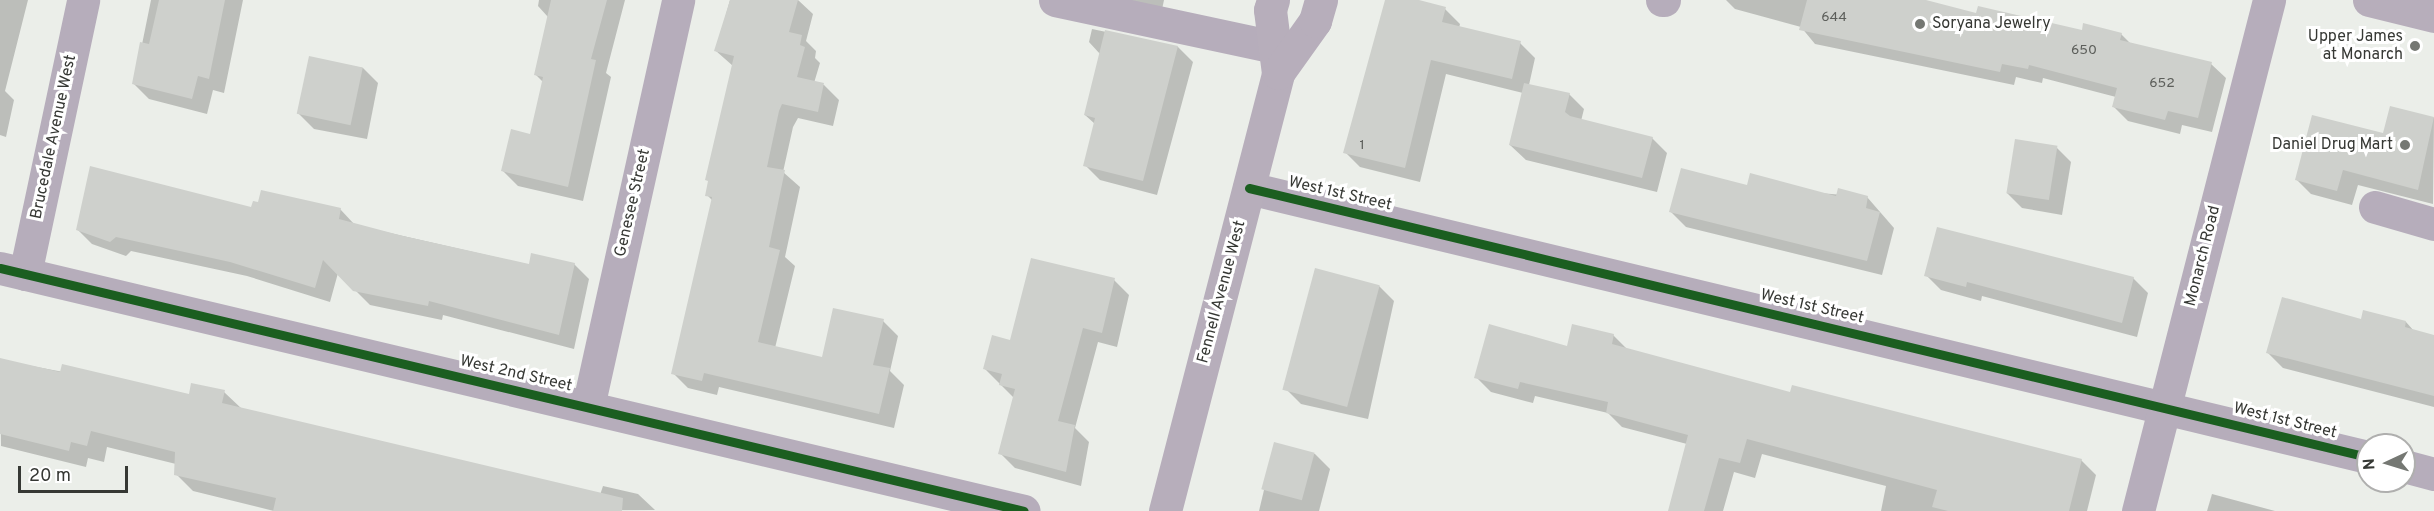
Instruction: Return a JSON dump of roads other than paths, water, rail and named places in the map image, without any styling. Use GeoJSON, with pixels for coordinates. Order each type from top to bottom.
{"type":"FeatureCollection","features":[{"type":"Feature","properties":{"kind":"main road","name":"Fennell Avenue West"},"geometry":{"type":"LineString","coordinates":[[1165,511],[1249,188],[1276,60],[1270,10],[1273,0]]}},
{"type":"Feature","properties":{"kind":"main road","name":"Fennell Avenue West"},"geometry":{"type":"LineString","coordinates":[[1276,60],[1315,21],[1321,0]]}},
{"type":"Feature","properties":{"kind":"main road"},"geometry":{"type":"LineString","coordinates":[[2369,0],[2434,16]]}},
{"type":"Feature","properties":{"kind":"street","name":"Brucedale Avenue West"},"geometry":{"type":"LineString","coordinates":[[13,271],[83,0]]}},
{"type":"Feature","properties":{"kind":"street","name":"Genesee Street"},"geometry":{"type":"LineString","coordinates":[[588,407],[678,0]]}},
{"type":"Feature","properties":{"kind":"street"},"geometry":{"type":"LineString","coordinates":[[1055,0],[1276,60]]}},
{"type":"Feature","properties":{"kind":"street","name":"Monarch Road"},"geometry":{"type":"LineString","coordinates":[[2138,511],[2269,0]]}},
{"type":"Feature","properties":{"kind":"street","name":"West 1st Street"},"geometry":{"type":"LineString","coordinates":[[1249,188],[2356,454]]}},
{"type":"Feature","properties":{"kind":"street"},"geometry":{"type":"LineString","coordinates":[[2375,207],[2434,224]]}},
{"type":"Feature","properties":{"kind":"street","name":"West 2nd Street"},"geometry":{"type":"LineString","coordinates":[[13,271],[1024,511]]}},
{"type":"Feature","properties":{"kind":"street"},"geometry":{"type":"LineString","coordinates":[[2416,469],[2434,474]]}},
{"type":"Feature","properties":{"kind":"place","name":"Soryana Jewelry"},"geometry":{"type":"Point","coordinates":[1920,24]}},
{"type":"Feature","properties":{"kind":"place","name":"Upper James at Monarch"},"geometry":{"type":"Point","coordinates":[2415,46]}},
{"type":"Feature","properties":{"kind":"place","name":"Daniel Drug Mart"},"geometry":{"type":"Point","coordinates":[2405,145]}}]}
